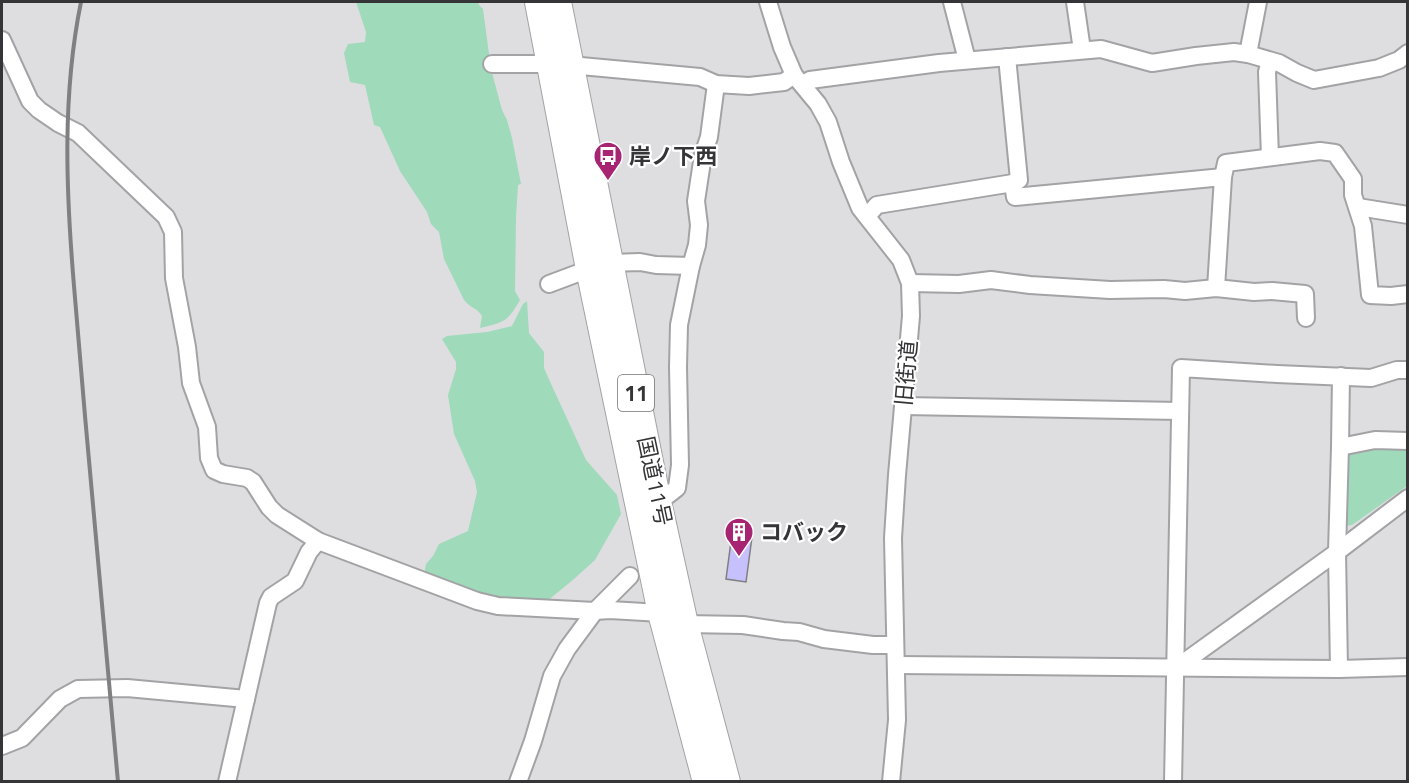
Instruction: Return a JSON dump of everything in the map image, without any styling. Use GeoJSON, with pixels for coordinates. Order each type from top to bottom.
{"type":"FeatureCollection","features":[{"type":"Feature","properties":{"kind":"highway","name":"国道11号"},"geometry":{"type":"LineString","coordinates":[[538,2],[560,64],[600,266],[662,613],[706,782]]}},
{"type":"Feature","properties":{"kind":"highway","name":"国道11号"},"geometry":{"type":"LineString","coordinates":[[558,2],[560,64]]}},
{"type":"Feature","properties":{"kind":"highway","name":"国道11号"},"geometry":{"type":"LineString","coordinates":[[600,266],[657,497],[685,624],[727,782]]}},
{"type":"Feature","properties":{"kind":"street","name":"旧街道"},"geometry":{"type":"LineString","coordinates":[[768,2],[782,47],[799,80],[818,104],[828,122],[860,208],[901,260],[910,283],[911,316],[892,538],[897,720],[891,782]]}},
{"type":"Feature","properties":{"kind":"street"},"geometry":{"type":"LineString","coordinates":[[952,2],[967,60]]}},
{"type":"Feature","properties":{"kind":"street"},"geometry":{"type":"LineString","coordinates":[[1075,2],[1082,50]]}},
{"type":"Feature","properties":{"kind":"street"},"geometry":{"type":"LineString","coordinates":[[1248,54],[1258,2]]}},
{"type":"Feature","properties":{"kind":"street"},"geometry":{"type":"LineString","coordinates":[[2,40],[30,101],[48,117],[78,133],[166,217],[173,232],[174,278],[187,347],[191,383],[207,427],[209,458],[214,470],[247,478],[253,482],[277,515],[318,541],[477,601],[498,606],[662,613],[685,624],[743,626],[799,632],[824,639],[894,645]]}},
{"type":"Feature","properties":{"kind":"street"},"geometry":{"type":"LineString","coordinates":[[492,64],[560,64],[700,77],[716,84],[749,86],[967,60],[1101,49],[1152,63],[1234,52],[1248,54],[1279,63],[1314,80],[1379,68],[1399,60],[1407,53]]}},
{"type":"Feature","properties":{"kind":"street"},"geometry":{"type":"LineString","coordinates":[[867,216],[878,205],[1013,183],[1019,180],[1007,57]]}},
{"type":"Feature","properties":{"kind":"street"},"geometry":{"type":"LineString","coordinates":[[1270,61],[1268,72],[1270,157]]}},
{"type":"Feature","properties":{"kind":"street"},"geometry":{"type":"LineString","coordinates":[[657,497],[668,495],[677,488],[680,465],[679,324],[697,246],[699,225],[696,201],[703,155],[709,137],[716,84]]}},
{"type":"Feature","properties":{"kind":"street"},"geometry":{"type":"LineString","coordinates":[[1216,288],[1226,163],[1320,151],[1335,153],[1353,179],[1353,195],[1363,226],[1370,295],[1407,294]]}},
{"type":"Feature","properties":{"kind":"street"},"geometry":{"type":"LineString","coordinates":[[1013,183],[1015,197],[1224,177]]}},
{"type":"Feature","properties":{"kind":"street"},"geometry":{"type":"LineString","coordinates":[[1358,207],[1407,215]]}},
{"type":"Feature","properties":{"kind":"street"},"geometry":{"type":"LineString","coordinates":[[549,284],[600,266],[639,262],[691,266]]}},
{"type":"Feature","properties":{"kind":"street"},"geometry":{"type":"LineString","coordinates":[[910,283],[959,284],[991,280],[1110,290],[1185,291],[1216,288],[1254,292],[1272,291],[1305,294],[1306,318]]}},
{"type":"Feature","properties":{"kind":"street"},"geometry":{"type":"LineString","coordinates":[[1173,782],[1181,368],[1277,375],[1371,378],[1397,370],[1407,370]]}},
{"type":"Feature","properties":{"kind":"street"},"geometry":{"type":"LineString","coordinates":[[1339,669],[1337,552],[1341,376]]}},
{"type":"Feature","properties":{"kind":"street"},"geometry":{"type":"LineString","coordinates":[[903,406],[1180,411]]}},
{"type":"Feature","properties":{"kind":"street"},"geometry":{"type":"LineString","coordinates":[[1340,447],[1375,440],[1407,441]]}},
{"type":"Feature","properties":{"kind":"street"},"geometry":{"type":"LineString","coordinates":[[1176,668],[1337,552],[1407,498]]}},
{"type":"Feature","properties":{"kind":"street"},"geometry":{"type":"LineString","coordinates":[[227,782],[268,603],[271,597],[295,581],[309,552],[318,541]]}},
{"type":"Feature","properties":{"kind":"street"},"geometry":{"type":"LineString","coordinates":[[518,782],[552,676],[567,649],[595,611],[630,576]]}},
{"type":"Feature","properties":{"kind":"street"},"geometry":{"type":"LineString","coordinates":[[896,665],[1407,668]]}},
{"type":"Feature","properties":{"kind":"street"},"geometry":{"type":"LineString","coordinates":[[2,746],[22,738],[60,699],[78,689],[127,688],[246,699]]}},
{"type":"Feature","properties":{"kind":"green space"},"geometry":{"type":"Polygon","coordinates":[[[356,2],[478,2],[483,9],[491,69],[512,138],[521,184],[518,185],[516,217],[515,291],[520,300],[505,320],[480,328],[482,316],[464,300],[444,259],[439,232],[431,224],[427,212],[400,171],[380,127],[374,125],[365,85],[350,82],[344,53],[348,44],[365,42],[366,32],[356,2]]]}},
{"type":"Feature","properties":{"kind":"green space"},"geometry":{"type":"Polygon","coordinates":[[[527,301],[529,333],[544,352],[544,368],[586,460],[617,495],[621,514],[595,560],[546,602],[499,600],[424,575],[426,564],[439,544],[468,531],[477,492],[475,481],[454,434],[448,395],[456,362],[442,339],[447,336],[487,332],[512,326],[523,304],[527,301]]]}},
{"type":"Feature","properties":{"kind":"green space"},"geometry":{"type":"Polygon","coordinates":[[[1372,445],[1407,446],[1407,486],[1352,525],[1344,526],[1345,452],[1372,445]]]}},
{"type":"Feature","properties":{"kind":"building","name":"コバック"},"geometry":{"type":"Polygon","coordinates":[[[732,534],[752,537],[746,582],[726,579],[732,534]]]}},
{"type":"Feature","properties":{"kind":"railway"},"geometry":{"type":"LineString","coordinates":[[81,2],[68,108],[69,215],[118,782]]}},
{"type":"Feature","properties":{"kind":"place","name":"岸ノ下西"},"geometry":{"type":"Point","coordinates":[608,182]}},
{"type":"Feature","properties":{"kind":"place","name":"コバック"},"geometry":{"type":"Point","coordinates":[739,558]}}]}
